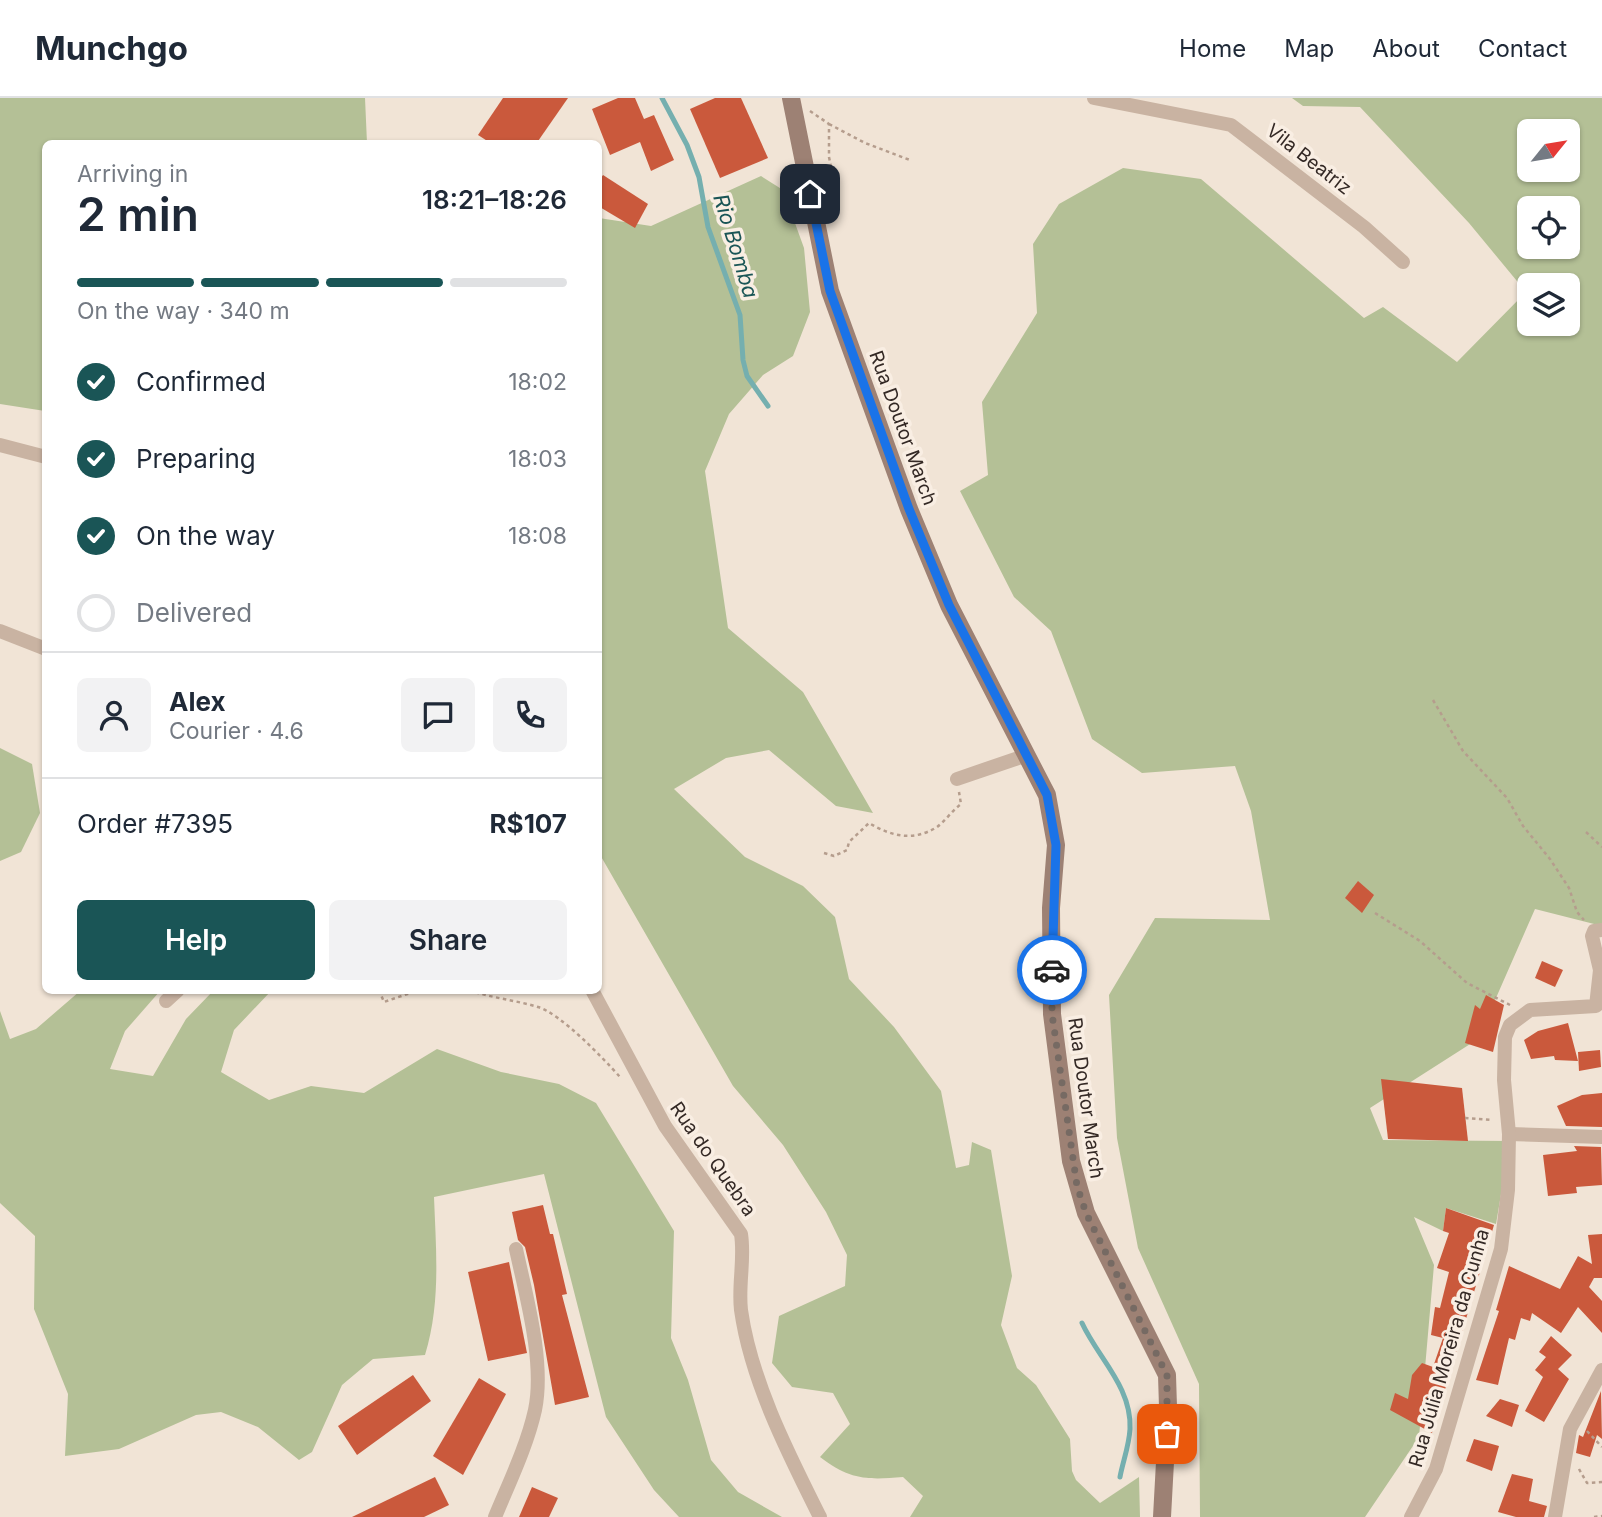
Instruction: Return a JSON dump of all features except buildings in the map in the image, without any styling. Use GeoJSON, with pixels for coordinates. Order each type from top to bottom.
{"type":"FeatureCollection","features":[{"type":"Feature","properties":{"kind":"main road","name":"Rua Doutor March"},"geometry":{"type":"LineString","coordinates":[[792,102],[830,291],[909,509],[949,605],[1047,795],[1056,845],[1051,908],[1052,1014],[1077,1186],[1086,1213],[1167,1375],[1168,1407],[1161,1517]]}},
{"type":"Feature","properties":{"kind":"street","name":"Vila Beatriz"},"geometry":{"type":"LineString","coordinates":[[1094,98],[1231,125],[1353,219],[1403,262]]}},
{"type":"Feature","properties":{"kind":"street"},"geometry":{"type":"LineString","coordinates":[[0,445],[42,456]]}},
{"type":"Feature","properties":{"kind":"street"},"geometry":{"type":"LineString","coordinates":[[0,631],[42,647]]}},
{"type":"Feature","properties":{"kind":"street"},"geometry":{"type":"LineString","coordinates":[[957,779],[1027,755]]}},
{"type":"Feature","properties":{"kind":"street"},"geometry":{"type":"LineString","coordinates":[[1519,1015],[1530,1010],[1596,1006],[1600,970],[1591,940],[1598,931]]}},
{"type":"Feature","properties":{"kind":"street"},"geometry":{"type":"LineString","coordinates":[[166,1001],[174,994]]}},
{"type":"Feature","properties":{"kind":"street","name":"Rua do Quebra"},"geometry":{"type":"LineString","coordinates":[[594,994],[665,1126],[741,1234],[744,1250],[741,1307],[754,1365],[820,1517]]}},
{"type":"Feature","properties":{"kind":"street","name":"Rua Júlia Moreira da Cunha"},"geometry":{"type":"LineString","coordinates":[[1410,1517],[1436,1469],[1501,1249],[1508,1190],[1509,1127],[1504,1069],[1505,1037],[1510,1025],[1519,1015]]}},
{"type":"Feature","properties":{"kind":"street"},"geometry":{"type":"LineString","coordinates":[[1509,1127],[1602,1136]]}},
{"type":"Feature","properties":{"kind":"street"},"geometry":{"type":"LineString","coordinates":[[495,1517],[535,1411],[538,1388],[527,1302],[516,1249]]}},
{"type":"Feature","properties":{"kind":"street"},"geometry":{"type":"LineString","coordinates":[[1555,1517],[1563,1462],[1573,1421],[1602,1370]]}},
{"type":"Feature","properties":{"kind":"path"},"geometry":{"type":"LineString","coordinates":[[792,102],[865,144],[910,160]]}},
{"type":"Feature","properties":{"kind":"path"},"geometry":{"type":"LineString","coordinates":[[829,124],[829,157],[838,200]]}},
{"type":"Feature","properties":{"kind":"path"},"geometry":{"type":"LineString","coordinates":[[1433,700],[1463,751],[1507,798],[1523,826],[1550,859],[1569,888],[1577,912],[1598,931]]}},
{"type":"Feature","properties":{"kind":"path"},"geometry":{"type":"LineString","coordinates":[[824,853],[834,856],[847,850],[849,842],[869,823],[888,834],[910,837],[938,826],[946,815],[961,804],[957,779]]}},
{"type":"Feature","properties":{"kind":"path"},"geometry":{"type":"LineString","coordinates":[[1586,832],[1602,847]]}},
{"type":"Feature","properties":{"kind":"path"},"geometry":{"type":"LineString","coordinates":[[1375,913],[1420,940],[1467,983],[1507,1002],[1519,1015]]}},
{"type":"Feature","properties":{"kind":"path"},"geometry":{"type":"LineString","coordinates":[[381,994],[384,1002],[407,994]]}},
{"type":"Feature","properties":{"kind":"path"},"geometry":{"type":"LineString","coordinates":[[481,994],[502,1001],[540,1007],[593,1047],[620,1077]]}},
{"type":"Feature","properties":{"kind":"path"},"geometry":{"type":"LineString","coordinates":[[1465,1118],[1509,1127]]}},
{"type":"Feature","properties":{"kind":"path"},"geometry":{"type":"LineString","coordinates":[[1573,1421],[1602,1447]]}},
{"type":"Feature","properties":{"kind":"path"},"geometry":{"type":"LineString","coordinates":[[1563,1462],[1575,1465],[1587,1483],[1602,1482]]}},
{"type":"Feature","properties":{"kind":"path"},"geometry":{"type":"LineString","coordinates":[[1594,1517],[1602,1516]]}},
{"type":"Feature","properties":{"kind":"green space"},"geometry":{"type":"Polygon","coordinates":[[[0,98],[365,98],[367,140],[42,140],[42,411],[0,404],[0,98]]]}},
{"type":"Feature","properties":{"kind":"green space"},"geometry":{"type":"Polygon","coordinates":[[[1292,98],[1602,98],[1602,926],[1535,909],[1478,1039],[1370,1108],[1383,1140],[1510,1141],[1496,1224],[1446,1208],[1443,1231],[1414,1217],[1434,1265],[1419,1437],[1365,1517],[1200,1517],[1199,1384],[1138,1248],[1117,1138],[1109,995],[1155,918],[1270,920],[1251,811],[1235,766],[1142,773],[1092,739],[1051,631],[1014,597],[960,491],[988,475],[982,402],[1037,313],[1033,244],[1059,204],[1123,168],[1201,179],[1364,318],[1383,307],[1457,362],[1517,301],[1517,336],[1580,336],[1580,273],[1517,273],[1517,281],[1469,223],[1360,107],[1303,106],[1292,98]]]}},
{"type":"Feature","properties":{"kind":"green space"},"geometry":{"type":"Polygon","coordinates":[[[761,176],[783,190],[804,248],[810,312],[793,356],[763,375],[729,414],[705,471],[728,628],[803,692],[873,813],[836,806],[769,750],[726,758],[674,789],[745,857],[803,886],[835,917],[849,979],[894,1027],[941,1091],[956,1168],[969,1165],[972,1142],[991,1150],[1012,1276],[1001,1325],[1017,1368],[1036,1385],[1070,1439],[1072,1471],[1076,1480],[1100,1503],[1139,1477],[1140,1517],[910,1517],[923,1496],[903,1477],[859,1477],[820,1457],[850,1424],[833,1393],[792,1387],[772,1363],[779,1316],[845,1286],[847,1255],[826,1212],[783,1145],[733,1086],[602,858],[602,218],[651,226],[761,176]]]}},
{"type":"Feature","properties":{"kind":"green space"},"geometry":{"type":"Polygon","coordinates":[[[0,748],[32,764],[40,813],[21,852],[0,861],[0,748]]]}},
{"type":"Feature","properties":{"kind":"green space"},"geometry":{"type":"Polygon","coordinates":[[[77,994],[157,994],[125,1031],[110,1069],[153,1076],[186,1019],[210,994],[268,994],[234,1030],[221,1072],[269,1100],[311,1086],[364,1093],[437,1049],[501,1072],[559,1084],[596,1103],[674,1231],[671,1338],[688,1380],[711,1460],[738,1492],[782,1517],[679,1517],[654,1490],[606,1417],[544,1174],[434,1197],[435,1296],[425,1355],[373,1359],[342,1385],[312,1452],[299,1460],[258,1427],[221,1412],[196,1415],[119,1449],[65,1456],[68,1394],[34,1309],[35,1236],[0,1203],[0,1011],[10,1039],[36,1029],[77,994]]]}},
{"type":"Feature","properties":{"kind":"waterway","name":"Rio Bomba"},"geometry":{"type":"LineString","coordinates":[[662,98],[687,145],[699,177],[708,227],[740,315],[743,360],[747,376],[768,406]]}},
{"type":"Feature","properties":{"kind":"waterway","name":"Rio Bomba"},"geometry":{"type":"LineString","coordinates":[[1082,1323],[1113,1373],[1126,1400],[1130,1429],[1120,1477]]}},
{"type":"Feature","properties":{"kind":"way so far"},"geometry":{"type":"LineString","coordinates":[[1052,970],[1052,1014],[1071,1161],[1077,1186],[1105,1254],[1145,1326],[1167,1375],[1167,1434]]}},
{"type":"Feature","properties":{"kind":"route"},"geometry":{"type":"LineString","coordinates":[[810,194],[830,291],[909,509],[949,605],[1047,795],[1056,845],[1051,908],[1052,970]]}}]}
